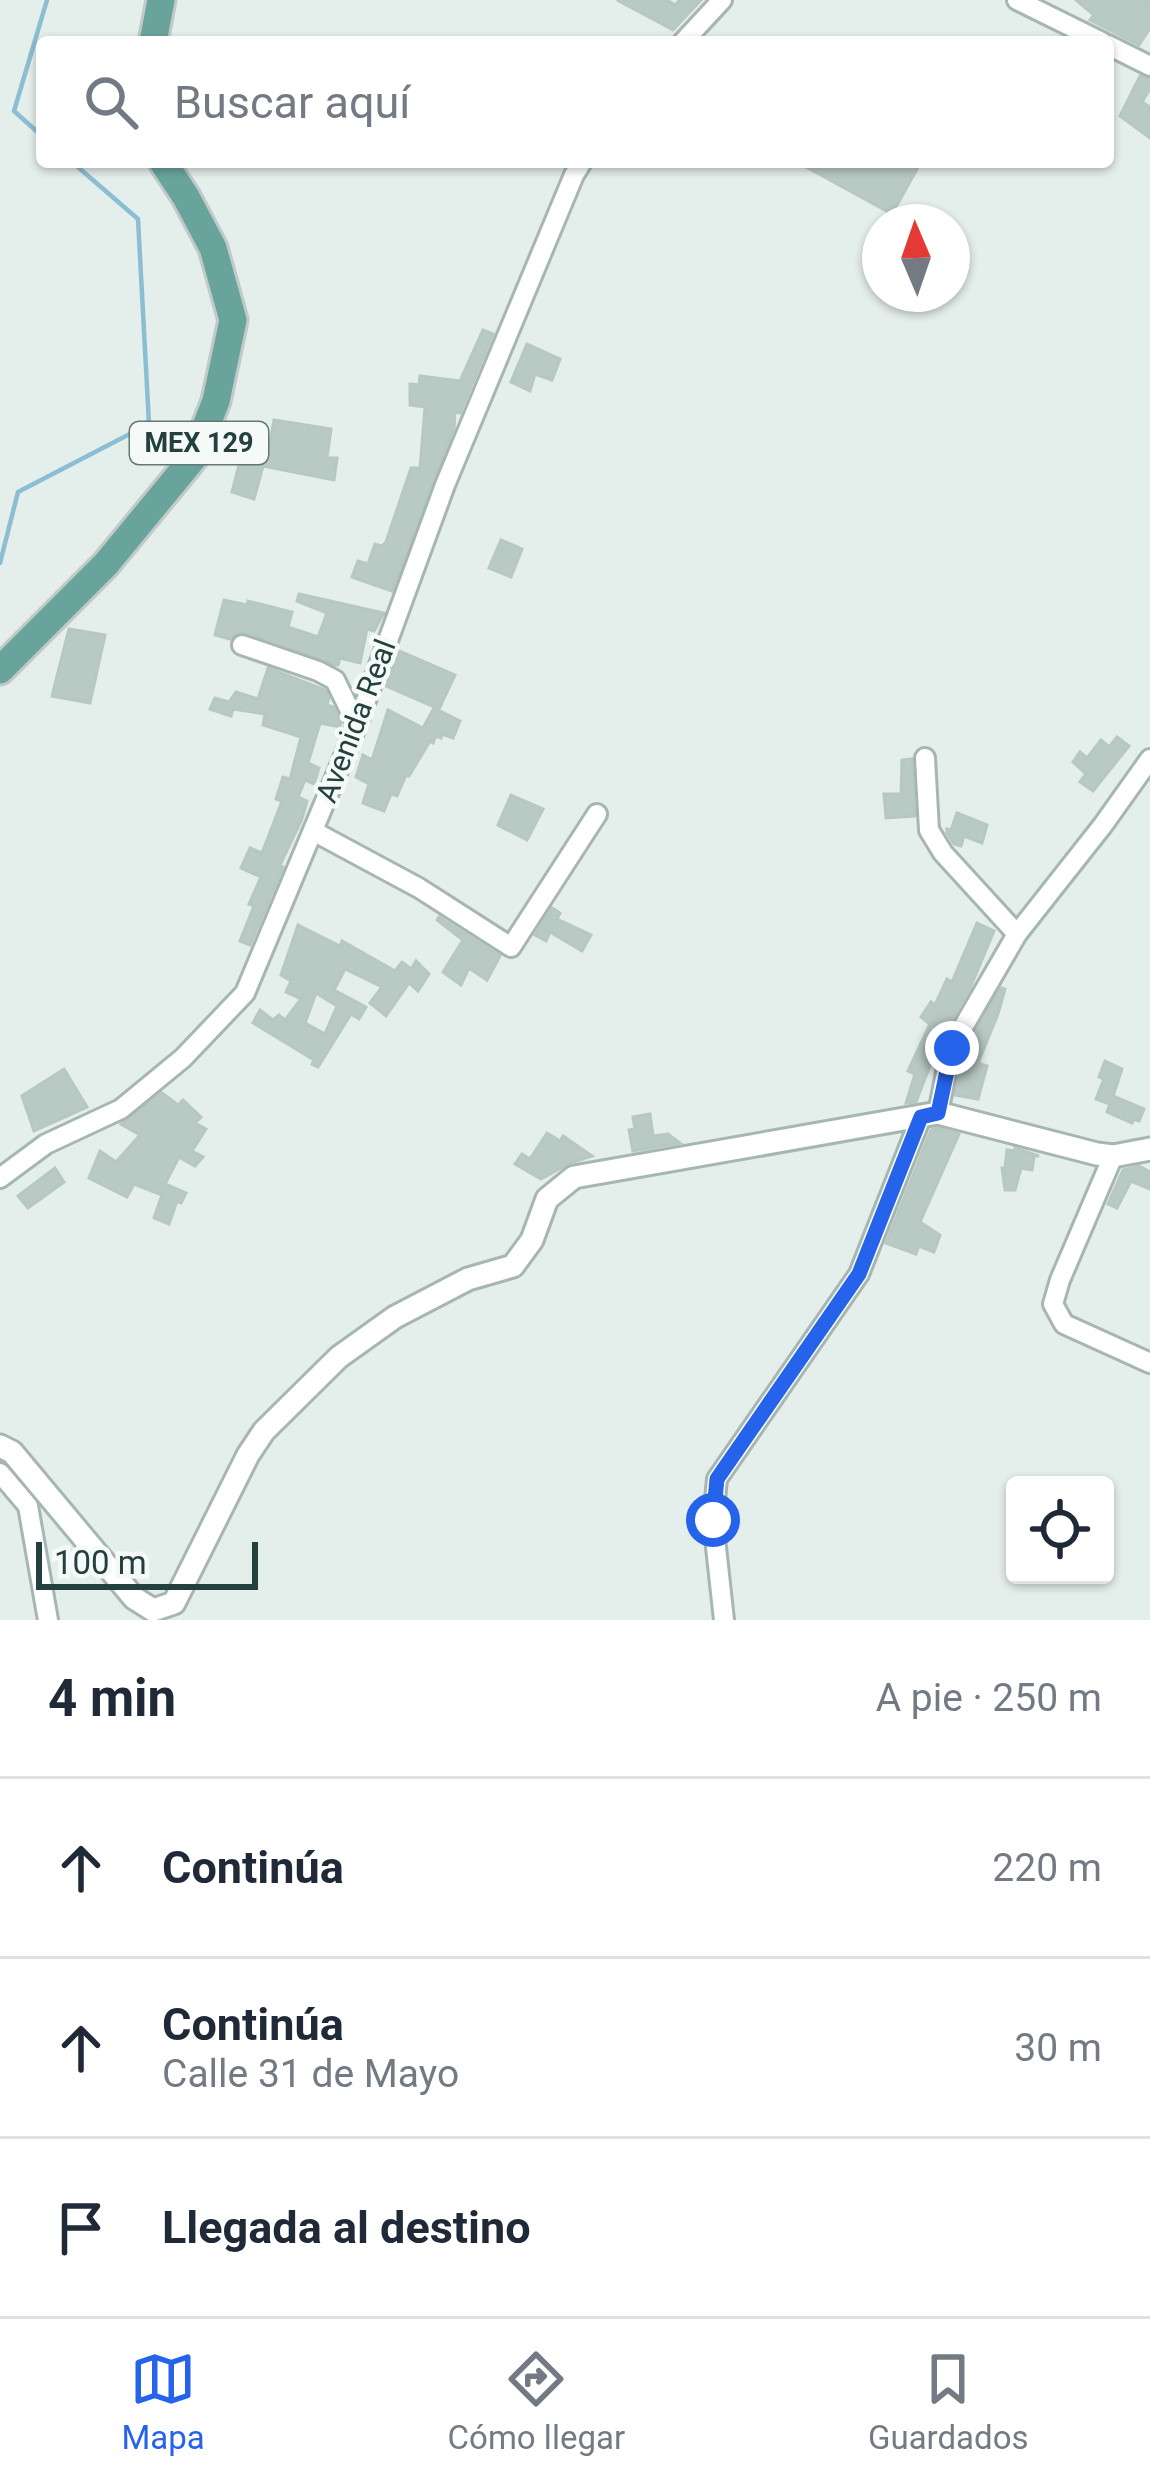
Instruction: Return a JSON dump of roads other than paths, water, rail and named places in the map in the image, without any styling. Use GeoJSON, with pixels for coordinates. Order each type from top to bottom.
{"type":"FeatureCollection","features":[{"type":"Feature","properties":{"kind":"main road"},"geometry":{"type":"LineString","coordinates":[[153,36],[161,0]]}},
{"type":"Feature","properties":{"kind":"main road","name":"MEX 129"},"geometry":{"type":"LineString","coordinates":[[0,670],[106,564],[194,457],[216,401],[233,320],[213,248],[167,168]]}},
{"type":"Feature","properties":{"kind":"street"},"geometry":{"type":"LineString","coordinates":[[689,36],[722,0]]}},
{"type":"Feature","properties":{"kind":"street"},"geometry":{"type":"LineString","coordinates":[[1017,0],[1089,36]]}},
{"type":"Feature","properties":{"kind":"street"},"geometry":{"type":"LineString","coordinates":[[1114,48],[1150,66]]}},
{"type":"Feature","properties":{"kind":"street","name":"Avenida Real"},"geometry":{"type":"LineString","coordinates":[[0,1178],[46,1144],[121,1109],[183,1058],[245,993],[357,724],[445,485],[578,168]]}},
{"type":"Feature","properties":{"kind":"street"},"geometry":{"type":"LineString","coordinates":[[242,645],[335,680],[357,724]]}},
{"type":"Feature","properties":{"kind":"street"},"geometry":{"type":"LineString","coordinates":[[925,758],[928,830],[1017,934]]}},
{"type":"Feature","properties":{"kind":"street"},"geometry":{"type":"LineString","coordinates":[[724,1620],[713,1520],[717,1479],[859,1274],[929,1115],[952,1048],[1017,934],[1150,759]]}},
{"type":"Feature","properties":{"kind":"street"},"geometry":{"type":"LineString","coordinates":[[313,831],[419,888],[511,947],[597,814]]}},
{"type":"Feature","properties":{"kind":"street"},"geometry":{"type":"LineString","coordinates":[[0,1446],[12,1452],[134,1598],[153,1610],[174,1603],[264,1431],[339,1357],[395,1317],[468,1279],[513,1266],[532,1240],[547,1199],[574,1178],[929,1115],[1113,1156],[1150,1149]]}},
{"type":"Feature","properties":{"kind":"street"},"geometry":{"type":"LineString","coordinates":[[1113,1156],[1053,1304],[1064,1324],[1150,1363]]}},
{"type":"Feature","properties":{"kind":"street"},"geometry":{"type":"LineString","coordinates":[[0,1473],[28,1506],[48,1620]]}},
{"type":"Feature","properties":{"kind":"waterway"},"geometry":{"type":"LineString","coordinates":[[36,36],[47,0]]}},
{"type":"Feature","properties":{"kind":"waterway"},"geometry":{"type":"LineString","coordinates":[[36,37],[14,111],[36,131]]}},
{"type":"Feature","properties":{"kind":"waterway"},"geometry":{"type":"LineString","coordinates":[[0,563],[18,492],[149,424],[138,219],[79,168]]}}]}
